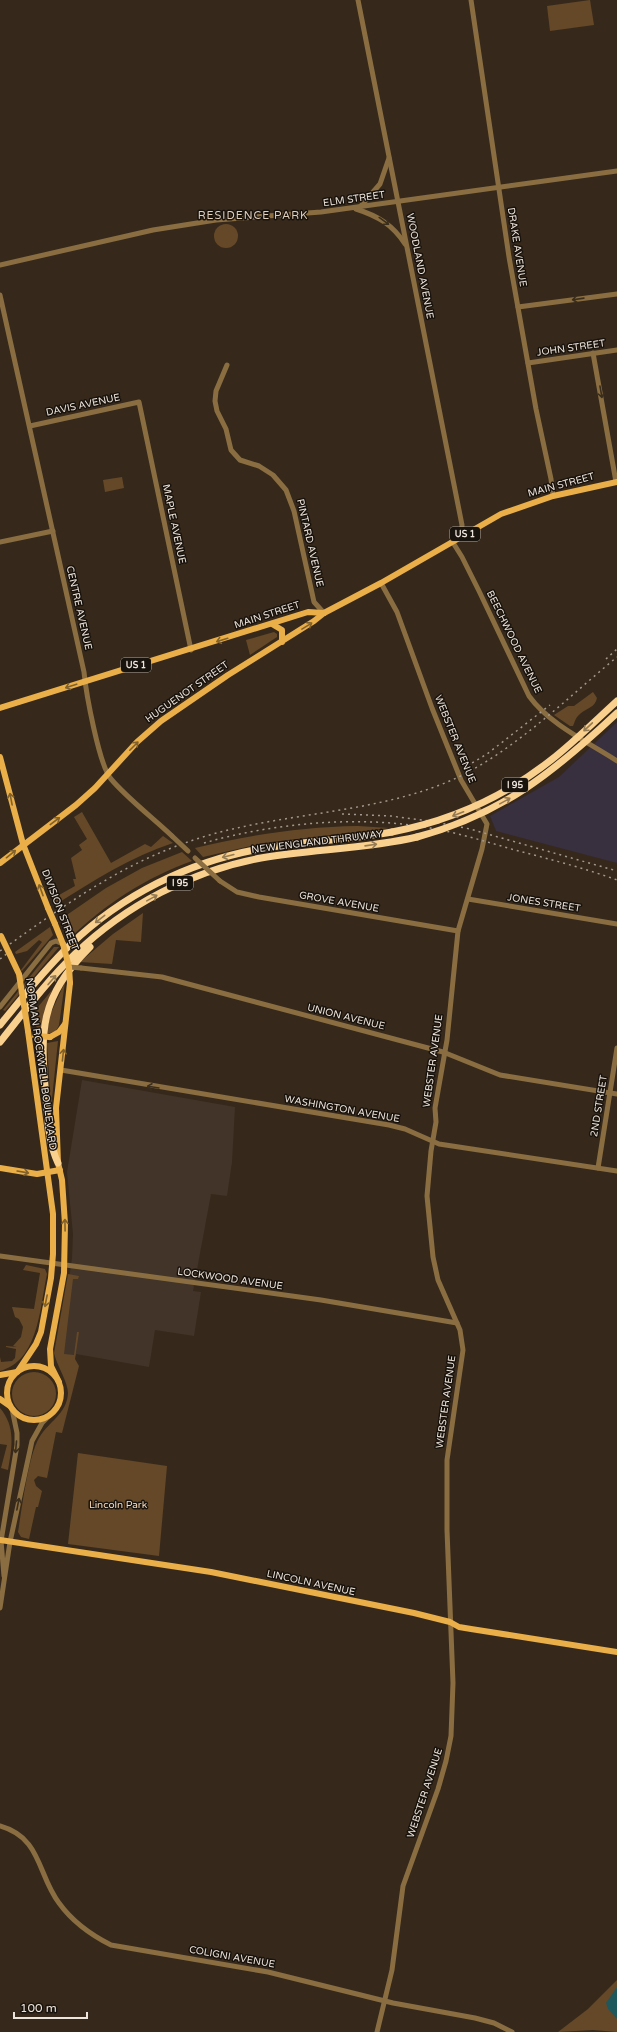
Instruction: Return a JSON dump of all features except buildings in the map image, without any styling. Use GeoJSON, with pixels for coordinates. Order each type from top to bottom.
{"type":"FeatureCollection","features":[{"type":"Feature","properties":{"kind":"highway","name":"NEW ENGLAND THRUWAY"},"geometry":{"type":"LineString","coordinates":[[0,1025],[46,970],[84,933],[116,907],[157,883],[208,862],[247,851],[282,845],[392,832],[456,815],[508,790],[556,756],[617,701]]}},
{"type":"Feature","properties":{"kind":"highway","name":"NEW ENGLAND THRUWAY"},"geometry":{"type":"LineString","coordinates":[[0,1042],[61,968],[87,943],[115,921],[144,902],[176,885],[226,866],[278,855],[366,846],[417,836],[467,820],[523,791],[565,760],[617,713]]}},
{"type":"Feature","properties":{"kind":"highway"},"geometry":{"type":"LineString","coordinates":[[59,1167],[51,1146],[42,1058],[45,1024],[54,996],[63,978],[85,952],[115,921]]}},
{"type":"Feature","properties":{"kind":"main road","name":"MAIN STREET"},"geometry":{"type":"LineString","coordinates":[[0,708],[166,655],[191,650],[308,612],[324,613],[381,583],[501,514],[553,496],[616,482]]}},
{"type":"Feature","properties":{"kind":"main road","name":"HUGUENOT STREET"},"geometry":{"type":"LineString","coordinates":[[0,863],[76,805],[108,774],[137,742],[161,722],[215,683],[282,642],[324,613]]}},
{"type":"Feature","properties":{"kind":"main road"},"geometry":{"type":"LineString","coordinates":[[272,624],[282,630],[282,642]]}},
{"type":"Feature","properties":{"kind":"main road","name":"DIVISION STREET"},"geometry":{"type":"LineString","coordinates":[[0,757],[23,844],[64,944],[69,967],[70,983],[56,1108],[59,1167],[65,1224],[64,1273],[50,1349],[52,1366],[58,1382]]}},
{"type":"Feature","properties":{"kind":"main road","name":"NORMAN ROCKWELL BOULEVARD"},"geometry":{"type":"LineString","coordinates":[[1,935],[19,974],[53,1214],[53,1262],[41,1332],[32,1352],[18,1372]]}},
{"type":"Feature","properties":{"kind":"main road"},"geometry":{"type":"LineString","coordinates":[[28,1032],[36,1036],[50,1037],[59,1032],[65,1023]]}},
{"type":"Feature","properties":{"kind":"main road"},"geometry":{"type":"LineString","coordinates":[[0,1168],[37,1174],[47,1174],[59,1167]]}},
{"type":"Feature","properties":{"kind":"main road"},"geometry":{"type":"LineString","coordinates":[[0,1375],[18,1372],[29,1367],[41,1367],[52,1373],[58,1382],[61,1393],[57,1407],[50,1415],[42,1419],[30,1420],[19,1416],[0,1399]]}},
{"type":"Feature","properties":{"kind":"main road"},"geometry":{"type":"LineString","coordinates":[[11,1408],[7,1396],[7,1389],[10,1381],[18,1372]]}},
{"type":"Feature","properties":{"kind":"main road","name":"LINCOLN AVENUE"},"geometry":{"type":"LineString","coordinates":[[1,1541],[211,1572],[450,1622],[458,1627],[617,1652]]}},
{"type":"Feature","properties":{"kind":"street","name":"WOODLAND AVENUE"},"geometry":{"type":"LineString","coordinates":[[358,0],[462,525],[461,536]]}},
{"type":"Feature","properties":{"kind":"street","name":"DRAKE AVENUE"},"geometry":{"type":"LineString","coordinates":[[471,0],[498,188],[518,308],[553,496]]}},
{"type":"Feature","properties":{"kind":"street"},"geometry":{"type":"LineString","coordinates":[[360,207],[380,184],[389,157]]}},
{"type":"Feature","properties":{"kind":"street","name":"ELM STREET"},"geometry":{"type":"LineString","coordinates":[[0,265],[168,228],[225,219],[354,208],[617,171]]}},
{"type":"Feature","properties":{"kind":"street"},"geometry":{"type":"LineString","coordinates":[[354,208],[381,219],[395,230],[406,247]]}},
{"type":"Feature","properties":{"kind":"street"},"geometry":{"type":"LineString","coordinates":[[518,308],[617,294]]}},
{"type":"Feature","properties":{"kind":"street","name":"CENTRE AVENUE"},"geometry":{"type":"LineString","coordinates":[[0,295],[53,531],[97,742],[108,774],[220,881]]}},
{"type":"Feature","properties":{"kind":"street","name":"JOHN STREET"},"geometry":{"type":"LineString","coordinates":[[528,363],[617,350]]}},
{"type":"Feature","properties":{"kind":"street"},"geometry":{"type":"LineString","coordinates":[[594,354],[616,482]]}},
{"type":"Feature","properties":{"kind":"street","name":"PINTARD AVENUE"},"geometry":{"type":"LineString","coordinates":[[227,365],[216,391],[215,401],[217,411],[226,429],[231,450],[240,460],[259,466],[273,475],[286,490],[294,511],[314,602],[324,613]]}},
{"type":"Feature","properties":{"kind":"street","name":"DAVIS AVENUE"},"geometry":{"type":"LineString","coordinates":[[30,426],[139,402]]}},
{"type":"Feature","properties":{"kind":"street","name":"MAPLE AVENUE"},"geometry":{"type":"LineString","coordinates":[[139,402],[191,650]]}},
{"type":"Feature","properties":{"kind":"street"},"geometry":{"type":"LineString","coordinates":[[0,542],[53,531]]}},
{"type":"Feature","properties":{"kind":"street","name":"BEECHWOOD AVENUE"},"geometry":{"type":"LineString","coordinates":[[452,542],[462,557],[526,690],[535,705],[571,733],[617,761]]}},
{"type":"Feature","properties":{"kind":"street","name":"WEBSTER AVENUE"},"geometry":{"type":"LineString","coordinates":[[377,2032],[386,2001],[404,1886],[438,1789],[449,1749],[453,1708],[447,1467],[463,1350],[457,1323],[438,1280],[433,1257],[427,1196],[436,1122],[435,1108],[446,1040],[458,931],[468,900],[487,824],[461,780],[432,708],[398,612],[381,583]]}},
{"type":"Feature","properties":{"kind":"street","name":"GROVE AVENUE"},"geometry":{"type":"LineString","coordinates":[[220,881],[237,892],[259,897],[458,931]]}},
{"type":"Feature","properties":{"kind":"street","name":"JONES STREET"},"geometry":{"type":"LineString","coordinates":[[468,900],[617,924]]}},
{"type":"Feature","properties":{"kind":"street"},"geometry":{"type":"LineString","coordinates":[[0,1007],[51,943],[56,941],[64,944]]}},
{"type":"Feature","properties":{"kind":"street","name":"UNION AVENUE"},"geometry":{"type":"LineString","coordinates":[[69,967],[162,977],[443,1052],[500,1075],[617,1094]]}},
{"type":"Feature","properties":{"kind":"street","name":"2ND STREET"},"geometry":{"type":"LineString","coordinates":[[598,1168],[617,1048]]}},
{"type":"Feature","properties":{"kind":"street","name":"WASHINGTON AVENUE"},"geometry":{"type":"LineString","coordinates":[[61,1070],[388,1125],[405,1129],[438,1144],[617,1171]]}},
{"type":"Feature","properties":{"kind":"street","name":"LOCKWOOD AVENUE"},"geometry":{"type":"LineString","coordinates":[[0,1256],[53,1262],[321,1300],[457,1323]]}},
{"type":"Feature","properties":{"kind":"street"},"geometry":{"type":"LineString","coordinates":[[4,1578],[1,1541],[17,1445],[17,1433],[11,1408]]}},
{"type":"Feature","properties":{"kind":"street"},"geometry":{"type":"LineString","coordinates":[[0,1608],[10,1542],[32,1441],[42,1423],[50,1415]]}},
{"type":"Feature","properties":{"kind":"street","name":"COLIGNI AVENUE"},"geometry":{"type":"LineString","coordinates":[[0,1826],[12,1830],[28,1842],[38,1858],[58,1902],[67,1913],[92,1935],[111,1945],[268,1972],[386,2001],[475,2018],[494,2023],[512,2032]]}},
{"type":"Feature","properties":{"kind":"shaded area"},"geometry":{"type":"Polygon","coordinates":[[[617,722],[617,863],[496,831],[490,816],[559,777],[617,722]]]}},
{"type":"Feature","properties":{"kind":"shaded area"},"geometry":{"type":"Polygon","coordinates":[[[82,1080],[235,1107],[232,1162],[227,1196],[211,1194],[193,1291],[201,1292],[194,1336],[155,1330],[149,1367],[76,1354],[74,1360],[58,1358],[72,1258],[73,1234],[67,1172],[82,1080]]]}},
{"type":"Feature","properties":{"kind":"green space"},"geometry":{"type":"Polygon","coordinates":[[[590,0],[594,25],[550,31],[547,6],[590,0]]]}},
{"type":"Feature","properties":{"kind":"green space"},"geometry":{"type":"Polygon","coordinates":[[[226,224],[234,228],[238,236],[234,244],[226,248],[218,244],[214,236],[218,228],[226,224]]]}},
{"type":"Feature","properties":{"kind":"green space"},"geometry":{"type":"Polygon","coordinates":[[[122,477],[124,488],[105,492],[103,480],[122,477]]]}},
{"type":"Feature","properties":{"kind":"green space"},"geometry":{"type":"Polygon","coordinates":[[[274,632],[277,634],[277,637],[250,655],[246,640],[274,632]]]}},
{"type":"Feature","properties":{"kind":"green space"},"geometry":{"type":"Polygon","coordinates":[[[593,692],[597,698],[596,701],[592,706],[579,715],[573,726],[570,726],[554,715],[568,706],[574,706],[593,692]]]}},
{"type":"Feature","properties":{"kind":"green space"},"geometry":{"type":"Polygon","coordinates":[[[82,812],[111,863],[145,844],[151,847],[163,836],[173,843],[127,862],[55,905],[52,899],[75,886],[73,879],[76,879],[71,858],[82,850],[79,845],[87,839],[74,817],[82,812]]]}},
{"type":"Feature","properties":{"kind":"green space"},"geometry":{"type":"Polygon","coordinates":[[[358,826],[389,828],[263,843],[203,857],[195,848],[276,832],[358,826]]]}},
{"type":"Feature","properties":{"kind":"green space"},"geometry":{"type":"Polygon","coordinates":[[[182,852],[192,861],[158,875],[126,893],[97,914],[69,939],[61,919],[106,888],[142,868],[182,852]]]}},
{"type":"Feature","properties":{"kind":"green space"},"geometry":{"type":"Polygon","coordinates":[[[143,913],[141,942],[116,940],[112,964],[80,962],[113,934],[143,913]]]}},
{"type":"Feature","properties":{"kind":"green space"},"geometry":{"type":"Polygon","coordinates":[[[50,927],[53,935],[22,971],[21,970],[42,942],[39,940],[27,951],[16,954],[15,952],[50,927]]]}},
{"type":"Feature","properties":{"kind":"green space"},"geometry":{"type":"Polygon","coordinates":[[[54,947],[59,947],[5,1011],[3,1010],[54,947]]]}},
{"type":"Feature","properties":{"kind":"green space"},"geometry":{"type":"Polygon","coordinates":[[[65,982],[59,1025],[56,1031],[47,1034],[50,1015],[65,982]]]}},
{"type":"Feature","properties":{"kind":"green space"},"geometry":{"type":"Polygon","coordinates":[[[52,990],[43,1023],[40,1045],[43,1098],[35,1042],[38,1042],[40,1033],[34,1023],[33,1013],[52,990]]]}},
{"type":"Feature","properties":{"kind":"green space"},"geometry":{"type":"Polygon","coordinates":[[[58,1041],[51,1108],[50,1108],[47,1043],[58,1041]]]}},
{"type":"Feature","properties":{"kind":"green space"},"geometry":{"type":"Polygon","coordinates":[[[26,1265],[45,1269],[47,1274],[36,1331],[23,1356],[13,1365],[0,1371],[0,1357],[1,1362],[12,1361],[15,1358],[16,1349],[6,1346],[17,1347],[13,1346],[21,1337],[23,1327],[19,1319],[15,1317],[12,1307],[34,1309],[40,1273],[23,1270],[26,1265]]]}},
{"type":"Feature","properties":{"kind":"green space"},"geometry":{"type":"Polygon","coordinates":[[[68,1274],[79,1276],[78,1279],[73,1279],[64,1354],[74,1355],[77,1332],[79,1332],[75,1359],[79,1366],[62,1433],[56,1432],[47,1478],[38,1476],[34,1480],[36,1486],[42,1491],[38,1507],[36,1507],[29,1539],[21,1537],[18,1532],[32,1457],[39,1438],[61,1412],[67,1400],[68,1389],[54,1353],[68,1274]]]}},
{"type":"Feature","properties":{"kind":"green space"},"geometry":{"type":"Polygon","coordinates":[[[30,1372],[38,1372],[43,1373],[50,1378],[55,1385],[55,1403],[50,1410],[43,1415],[30,1416],[22,1413],[15,1406],[12,1398],[12,1390],[15,1382],[22,1375],[30,1372]]]}},
{"type":"Feature","properties":{"kind":"green space"},"geometry":{"type":"Polygon","coordinates":[[[0,1408],[9,1423],[11,1430],[11,1454],[8,1470],[1,1468],[7,1445],[0,1444],[0,1408]]]}},
{"type":"Feature","properties":{"kind":"green space","name":"Lincoln Park"},"geometry":{"type":"Polygon","coordinates":[[[78,1453],[167,1466],[159,1556],[68,1544],[78,1453]]]}},
{"type":"Feature","properties":{"kind":"green space"},"geometry":{"type":"Polygon","coordinates":[[[617,1980],[617,2032],[593,2030],[558,2032],[588,2009],[617,1980]]]}},
{"type":"Feature","properties":{"kind":"water"},"geometry":{"type":"Polygon","coordinates":[[[617,1987],[617,2019],[608,2009],[606,2003],[617,1987]]]}},
{"type":"Feature","properties":{"kind":"railway"},"geometry":{"type":"LineString","coordinates":[[606,659],[617,649]]}},
{"type":"Feature","properties":{"kind":"railway"},"geometry":{"type":"LineString","coordinates":[[0,951],[76,898],[101,883],[127,868],[182,844],[213,834],[243,827],[364,806],[394,799],[423,791],[452,780],[474,769],[517,740],[617,657]]}},
{"type":"Feature","properties":{"kind":"railway"},"geometry":{"type":"LineString","coordinates":[[467,766],[487,754],[550,705]]}},
{"type":"Feature","properties":{"kind":"railway"},"geometry":{"type":"LineString","coordinates":[[342,814],[391,816],[430,821],[470,829],[617,871]]}},
{"type":"Feature","properties":{"kind":"railway"},"geometry":{"type":"LineString","coordinates":[[204,843],[258,830],[316,823],[374,822],[403,824],[462,835],[617,880]]}},
{"type":"Feature","properties":{"kind":"railway"},"geometry":{"type":"LineString","coordinates":[[0,959],[12,950]]}},
{"type":"Feature","properties":{"kind":"district","name":"RESIDENCE PARK"},"geometry":{"type":"Point","coordinates":[253,215]}}]}
